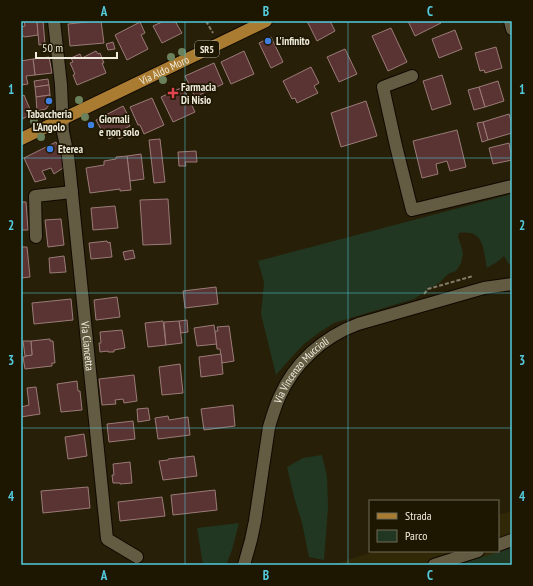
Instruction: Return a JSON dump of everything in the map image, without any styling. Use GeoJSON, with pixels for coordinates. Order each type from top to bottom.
{"type":"FeatureCollection","features":[{"type":"Feature","properties":{"kind":"main road","name":"Via Aldo Moro"},"geometry":{"type":"LineString","coordinates":[[63,119],[266,21]]}},
{"type":"Feature","properties":{"kind":"main road","name":"SR5"},"geometry":{"type":"LineString","coordinates":[[21,139],[63,119]]}},
{"type":"Feature","properties":{"kind":"street","name":"Via Ciancetta"},"geometry":{"type":"LineString","coordinates":[[54,21],[61,84],[63,132],[68,156],[72,192],[107,539],[136,557]]}},
{"type":"Feature","properties":{"kind":"street"},"geometry":{"type":"LineString","coordinates":[[510,21],[512,29]]}},
{"type":"Feature","properties":{"kind":"street"},"geometry":{"type":"LineString","coordinates":[[412,76],[382,87],[412,210],[512,186]]}},
{"type":"Feature","properties":{"kind":"street"},"geometry":{"type":"LineString","coordinates":[[36,237],[35,196],[72,192]]}},
{"type":"Feature","properties":{"kind":"street","name":"Via Vincenzo Muccioli"},"geometry":{"type":"LineString","coordinates":[[484,288],[512,276]]}},
{"type":"Feature","properties":{"kind":"street","name":"Via Vincenzo Muccioli"},"geometry":{"type":"LineString","coordinates":[[244,565],[255,521],[269,427],[279,397],[290,377],[303,359],[340,331],[358,324],[484,288],[512,284]]}},
{"type":"Feature","properties":{"kind":"street"},"geometry":{"type":"LineString","coordinates":[[499,544],[512,540]]}},
{"type":"Feature","properties":{"kind":"street"},"geometry":{"type":"LineString","coordinates":[[434,565],[475,552]]}},
{"type":"Feature","properties":{"kind":"path"},"geometry":{"type":"LineString","coordinates":[[206,21],[213,33]]}},
{"type":"Feature","properties":{"kind":"path"},"geometry":{"type":"LineString","coordinates":[[425,304],[423,297],[428,290],[473,276]]}},
{"type":"Feature","properties":{"kind":"shaded area"},"geometry":{"type":"Polygon","coordinates":[[[512,511],[512,565],[331,565],[374,552],[499,552],[499,515],[512,511]]]}},
{"type":"Feature","properties":{"kind":"green space"},"geometry":{"type":"Polygon","coordinates":[[[512,194],[512,266],[508,263],[504,256],[487,268],[483,248],[478,238],[474,234],[459,233],[458,237],[463,254],[461,263],[456,271],[448,274],[439,283],[414,299],[334,323],[304,344],[276,375],[261,314],[264,282],[258,261],[512,194]]]}},
{"type":"Feature","properties":{"kind":"green space"},"geometry":{"type":"Polygon","coordinates":[[[322,455],[327,476],[328,508],[324,560],[309,557],[302,523],[287,467],[303,458],[322,455]]]}},
{"type":"Feature","properties":{"kind":"green space"},"geometry":{"type":"Polygon","coordinates":[[[239,523],[232,550],[226,565],[203,565],[197,528],[239,523]]]}},
{"type":"Feature","properties":{"kind":"green space"},"geometry":{"type":"Polygon","coordinates":[[[512,548],[512,565],[457,565],[512,548]]]}},
{"type":"Feature","properties":{"kind":"building"},"geometry":{"type":"Polygon","coordinates":[[[24,21],[37,21],[38,35],[25,37],[21,36],[21,27],[25,26],[24,21]]]}},
{"type":"Feature","properties":{"kind":"building"},"geometry":{"type":"Polygon","coordinates":[[[43,21],[45,44],[39,45],[37,22],[43,21]]]}},
{"type":"Feature","properties":{"kind":"building"},"geometry":{"type":"Polygon","coordinates":[[[101,21],[104,43],[70,46],[68,24],[101,21]]]}},
{"type":"Feature","properties":{"kind":"building"},"geometry":{"type":"Polygon","coordinates":[[[164,21],[175,21],[182,33],[162,43],[153,26],[164,21]]]}},
{"type":"Feature","properties":{"kind":"building"},"geometry":{"type":"Polygon","coordinates":[[[307,21],[330,21],[335,31],[317,41],[307,21]]]}},
{"type":"Feature","properties":{"kind":"building"},"geometry":{"type":"Polygon","coordinates":[[[408,21],[440,21],[441,23],[415,36],[408,21]]]}},
{"type":"Feature","properties":{"kind":"building"},"geometry":{"type":"Polygon","coordinates":[[[140,22],[145,33],[141,35],[148,49],[127,60],[115,35],[140,22]]]}},
{"type":"Feature","properties":{"kind":"building"},"geometry":{"type":"Polygon","coordinates":[[[391,28],[407,62],[388,71],[372,36],[391,28]]]}},
{"type":"Feature","properties":{"kind":"building"},"geometry":{"type":"Polygon","coordinates":[[[455,30],[462,49],[439,58],[432,39],[455,30]]]}},
{"type":"Feature","properties":{"kind":"building"},"geometry":{"type":"Polygon","coordinates":[[[271,37],[283,62],[271,68],[259,43],[271,37]]]}},
{"type":"Feature","properties":{"kind":"building"},"geometry":{"type":"Polygon","coordinates":[[[113,42],[115,49],[108,50],[106,44],[113,42]]]}},
{"type":"Feature","properties":{"kind":"building"},"geometry":{"type":"Polygon","coordinates":[[[496,47],[502,68],[485,73],[484,70],[480,71],[475,53],[496,47]]]}},
{"type":"Feature","properties":{"kind":"building"},"geometry":{"type":"Polygon","coordinates":[[[345,49],[357,74],[339,82],[327,57],[345,49]]]}},
{"type":"Feature","properties":{"kind":"building"},"geometry":{"type":"Polygon","coordinates":[[[96,51],[98,54],[100,53],[106,73],[77,85],[73,75],[75,74],[70,63],[73,62],[71,58],[80,54],[82,58],[96,51]]]}},
{"type":"Feature","properties":{"kind":"building"},"geometry":{"type":"Polygon","coordinates":[[[244,51],[254,74],[231,84],[221,62],[244,51]]]}},
{"type":"Feature","properties":{"kind":"building"},"geometry":{"type":"Polygon","coordinates":[[[49,57],[52,73],[35,75],[33,59],[49,57]]]}},
{"type":"Feature","properties":{"kind":"building"},"geometry":{"type":"Polygon","coordinates":[[[33,59],[35,75],[26,76],[28,84],[21,85],[21,61],[33,59]]]}},
{"type":"Feature","properties":{"kind":"building"},"geometry":{"type":"Polygon","coordinates":[[[214,63],[223,84],[195,97],[185,76],[214,63]]]}},
{"type":"Feature","properties":{"kind":"building"},"geometry":{"type":"Polygon","coordinates":[[[311,67],[319,83],[314,86],[318,93],[297,103],[295,98],[292,99],[283,81],[311,67]]]}},
{"type":"Feature","properties":{"kind":"building"},"geometry":{"type":"Polygon","coordinates":[[[442,75],[451,104],[432,110],[423,81],[442,75]]]}},
{"type":"Feature","properties":{"kind":"building"},"geometry":{"type":"Polygon","coordinates":[[[48,79],[49,85],[35,87],[34,81],[48,79]]]}},
{"type":"Feature","properties":{"kind":"building"},"geometry":{"type":"Polygon","coordinates":[[[498,81],[504,101],[485,107],[479,87],[498,81]]]}},
{"type":"Feature","properties":{"kind":"building"},"geometry":{"type":"Polygon","coordinates":[[[49,85],[50,95],[36,97],[35,87],[49,85]]]}},
{"type":"Feature","properties":{"kind":"building"},"geometry":{"type":"Polygon","coordinates":[[[183,87],[195,112],[173,122],[161,97],[183,87]]]}},
{"type":"Feature","properties":{"kind":"building"},"geometry":{"type":"Polygon","coordinates":[[[479,87],[485,107],[474,110],[468,90],[479,87]]]}},
{"type":"Feature","properties":{"kind":"building"},"geometry":{"type":"Polygon","coordinates":[[[24,95],[32,114],[22,119],[21,97],[24,95]]]}},
{"type":"Feature","properties":{"kind":"building"},"geometry":{"type":"Polygon","coordinates":[[[50,95],[51,102],[46,109],[37,111],[36,97],[50,95]]]}},
{"type":"Feature","properties":{"kind":"building"},"geometry":{"type":"Polygon","coordinates":[[[152,98],[164,125],[144,134],[130,107],[152,98]]]}},
{"type":"Feature","properties":{"kind":"building"},"geometry":{"type":"Polygon","coordinates":[[[366,101],[377,136],[341,147],[331,113],[366,101]]]}},
{"type":"Feature","properties":{"kind":"building"},"geometry":{"type":"Polygon","coordinates":[[[123,106],[129,117],[127,118],[130,126],[124,129],[127,135],[119,139],[117,135],[109,139],[104,130],[102,131],[96,120],[123,106]]]}},
{"type":"Feature","properties":{"kind":"building"},"geometry":{"type":"Polygon","coordinates":[[[509,114],[512,124],[512,133],[488,140],[483,122],[509,114]]]}},
{"type":"Feature","properties":{"kind":"building"},"geometry":{"type":"Polygon","coordinates":[[[483,122],[488,140],[482,142],[477,123],[483,122]]]}},
{"type":"Feature","properties":{"kind":"building"},"geometry":{"type":"Polygon","coordinates":[[[457,130],[466,167],[450,171],[447,161],[436,164],[438,174],[422,178],[413,141],[457,130]]]}},
{"type":"Feature","properties":{"kind":"building"},"geometry":{"type":"Polygon","coordinates":[[[160,139],[165,182],[154,183],[149,140],[160,139]]]}},
{"type":"Feature","properties":{"kind":"building"},"geometry":{"type":"Polygon","coordinates":[[[56,142],[62,156],[63,168],[54,174],[51,168],[42,171],[46,179],[35,182],[24,158],[56,142]]]}},
{"type":"Feature","properties":{"kind":"building"},"geometry":{"type":"Polygon","coordinates":[[[509,143],[512,160],[493,164],[489,148],[509,143]]]}},
{"type":"Feature","properties":{"kind":"building"},"geometry":{"type":"Polygon","coordinates":[[[196,151],[197,162],[185,162],[186,166],[179,166],[178,152],[196,151]]]}},
{"type":"Feature","properties":{"kind":"building"},"geometry":{"type":"Polygon","coordinates":[[[141,154],[144,179],[130,181],[127,156],[141,154]]]}},
{"type":"Feature","properties":{"kind":"building"},"geometry":{"type":"Polygon","coordinates":[[[127,156],[131,190],[120,191],[120,189],[90,193],[86,168],[104,165],[104,161],[116,159],[116,157],[127,156]]]}},
{"type":"Feature","properties":{"kind":"building"},"geometry":{"type":"Polygon","coordinates":[[[168,199],[171,244],[143,245],[140,200],[168,199]]]}},
{"type":"Feature","properties":{"kind":"building"},"geometry":{"type":"Polygon","coordinates":[[[21,202],[26,202],[28,230],[21,230],[21,202]]]}},
{"type":"Feature","properties":{"kind":"building"},"geometry":{"type":"Polygon","coordinates":[[[115,206],[118,228],[93,230],[91,208],[115,206]]]}},
{"type":"Feature","properties":{"kind":"building"},"geometry":{"type":"Polygon","coordinates":[[[61,219],[64,245],[48,247],[45,220],[61,219]]]}},
{"type":"Feature","properties":{"kind":"building"},"geometry":{"type":"Polygon","coordinates":[[[107,241],[108,243],[110,242],[112,257],[91,259],[89,243],[107,241]]]}},
{"type":"Feature","properties":{"kind":"building"},"geometry":{"type":"Polygon","coordinates":[[[21,247],[27,247],[30,277],[21,278],[21,247]]]}},
{"type":"Feature","properties":{"kind":"building"},"geometry":{"type":"Polygon","coordinates":[[[133,250],[135,258],[125,260],[123,252],[133,250]]]}},
{"type":"Feature","properties":{"kind":"building"},"geometry":{"type":"Polygon","coordinates":[[[64,256],[66,272],[50,273],[49,258],[64,256]]]}},
{"type":"Feature","properties":{"kind":"building"},"geometry":{"type":"Polygon","coordinates":[[[216,287],[218,304],[185,308],[183,291],[216,287]]]}},
{"type":"Feature","properties":{"kind":"building"},"geometry":{"type":"Polygon","coordinates":[[[117,297],[120,317],[96,320],[94,300],[117,297]]]}},
{"type":"Feature","properties":{"kind":"building"},"geometry":{"type":"Polygon","coordinates":[[[71,299],[73,320],[34,324],[32,303],[71,299]]]}},
{"type":"Feature","properties":{"kind":"building"},"geometry":{"type":"Polygon","coordinates":[[[187,320],[188,332],[181,333],[179,321],[187,320]]]}},
{"type":"Feature","properties":{"kind":"building"},"geometry":{"type":"Polygon","coordinates":[[[163,321],[166,345],[148,347],[145,323],[163,321]]]}},
{"type":"Feature","properties":{"kind":"building"},"geometry":{"type":"Polygon","coordinates":[[[179,321],[182,343],[166,345],[164,322],[179,321]]]}},
{"type":"Feature","properties":{"kind":"building"},"geometry":{"type":"Polygon","coordinates":[[[214,325],[217,344],[197,346],[194,328],[214,325]]]}},
{"type":"Feature","properties":{"kind":"building"},"geometry":{"type":"Polygon","coordinates":[[[229,326],[234,361],[222,363],[220,349],[217,349],[215,331],[218,331],[217,327],[229,326]]]}},
{"type":"Feature","properties":{"kind":"building"},"geometry":{"type":"Polygon","coordinates":[[[122,330],[125,348],[114,350],[114,352],[100,352],[100,332],[122,330]]]}},
{"type":"Feature","properties":{"kind":"building"},"geometry":{"type":"Polygon","coordinates":[[[50,339],[50,341],[53,341],[55,363],[52,363],[52,366],[25,369],[23,357],[32,355],[31,341],[50,339]]]}},
{"type":"Feature","properties":{"kind":"building"},"geometry":{"type":"Polygon","coordinates":[[[23,341],[31,341],[32,355],[25,356],[23,341]]]}},
{"type":"Feature","properties":{"kind":"building"},"geometry":{"type":"Polygon","coordinates":[[[221,354],[223,374],[201,377],[199,357],[221,354]]]}},
{"type":"Feature","properties":{"kind":"building"},"geometry":{"type":"Polygon","coordinates":[[[180,364],[183,393],[162,395],[159,367],[180,364]]]}},
{"type":"Feature","properties":{"kind":"building"},"geometry":{"type":"Polygon","coordinates":[[[134,375],[137,401],[124,403],[123,399],[115,400],[116,404],[102,405],[99,379],[134,375]]]}},
{"type":"Feature","properties":{"kind":"building"},"geometry":{"type":"Polygon","coordinates":[[[77,381],[78,391],[80,391],[82,410],[61,412],[57,384],[77,381]]]}},
{"type":"Feature","properties":{"kind":"building"},"geometry":{"type":"Polygon","coordinates":[[[36,387],[40,414],[21,417],[21,407],[29,405],[27,388],[36,387]]]}},
{"type":"Feature","properties":{"kind":"building"},"geometry":{"type":"Polygon","coordinates":[[[233,405],[235,426],[204,430],[201,409],[233,405]]]}},
{"type":"Feature","properties":{"kind":"building"},"geometry":{"type":"Polygon","coordinates":[[[148,408],[150,420],[138,422],[137,409],[148,408]]]}},
{"type":"Feature","properties":{"kind":"building"},"geometry":{"type":"Polygon","coordinates":[[[168,416],[169,420],[188,417],[190,435],[158,439],[155,418],[168,416]]]}},
{"type":"Feature","properties":{"kind":"building"},"geometry":{"type":"Polygon","coordinates":[[[133,421],[135,439],[109,442],[107,424],[133,421]]]}},
{"type":"Feature","properties":{"kind":"building"},"geometry":{"type":"Polygon","coordinates":[[[84,434],[87,456],[68,459],[65,437],[84,434]]]}},
{"type":"Feature","properties":{"kind":"building"},"geometry":{"type":"Polygon","coordinates":[[[194,456],[197,476],[163,480],[159,461],[194,456]]]}},
{"type":"Feature","properties":{"kind":"building"},"geometry":{"type":"Polygon","coordinates":[[[130,462],[132,483],[113,483],[113,464],[130,462]]]}},
{"type":"Feature","properties":{"kind":"building"},"geometry":{"type":"Polygon","coordinates":[[[88,487],[90,508],[43,513],[41,491],[88,487]]]}},
{"type":"Feature","properties":{"kind":"building"},"geometry":{"type":"Polygon","coordinates":[[[215,490],[217,510],[173,515],[171,495],[215,490]]]}},
{"type":"Feature","properties":{"kind":"building"},"geometry":{"type":"Polygon","coordinates":[[[162,497],[165,516],[120,521],[118,502],[162,497]]]}},
{"type":"Feature","properties":{"kind":"place","name":"L'infinito"},"geometry":{"type":"Point","coordinates":[268,41]}},
{"type":"Feature","properties":{"kind":"place","name":"Farmacia Di Nisio"},"geometry":{"type":"Point","coordinates":[173,93]}},
{"type":"Feature","properties":{"kind":"place","name":"Tabaccheria L'Angolo"},"geometry":{"type":"Point","coordinates":[49,101]}},
{"type":"Feature","properties":{"kind":"place","name":"Giornali e non solo"},"geometry":{"type":"Point","coordinates":[91,125]}},
{"type":"Feature","properties":{"kind":"place","name":"Eterea"},"geometry":{"type":"Point","coordinates":[50,149]}}]}
